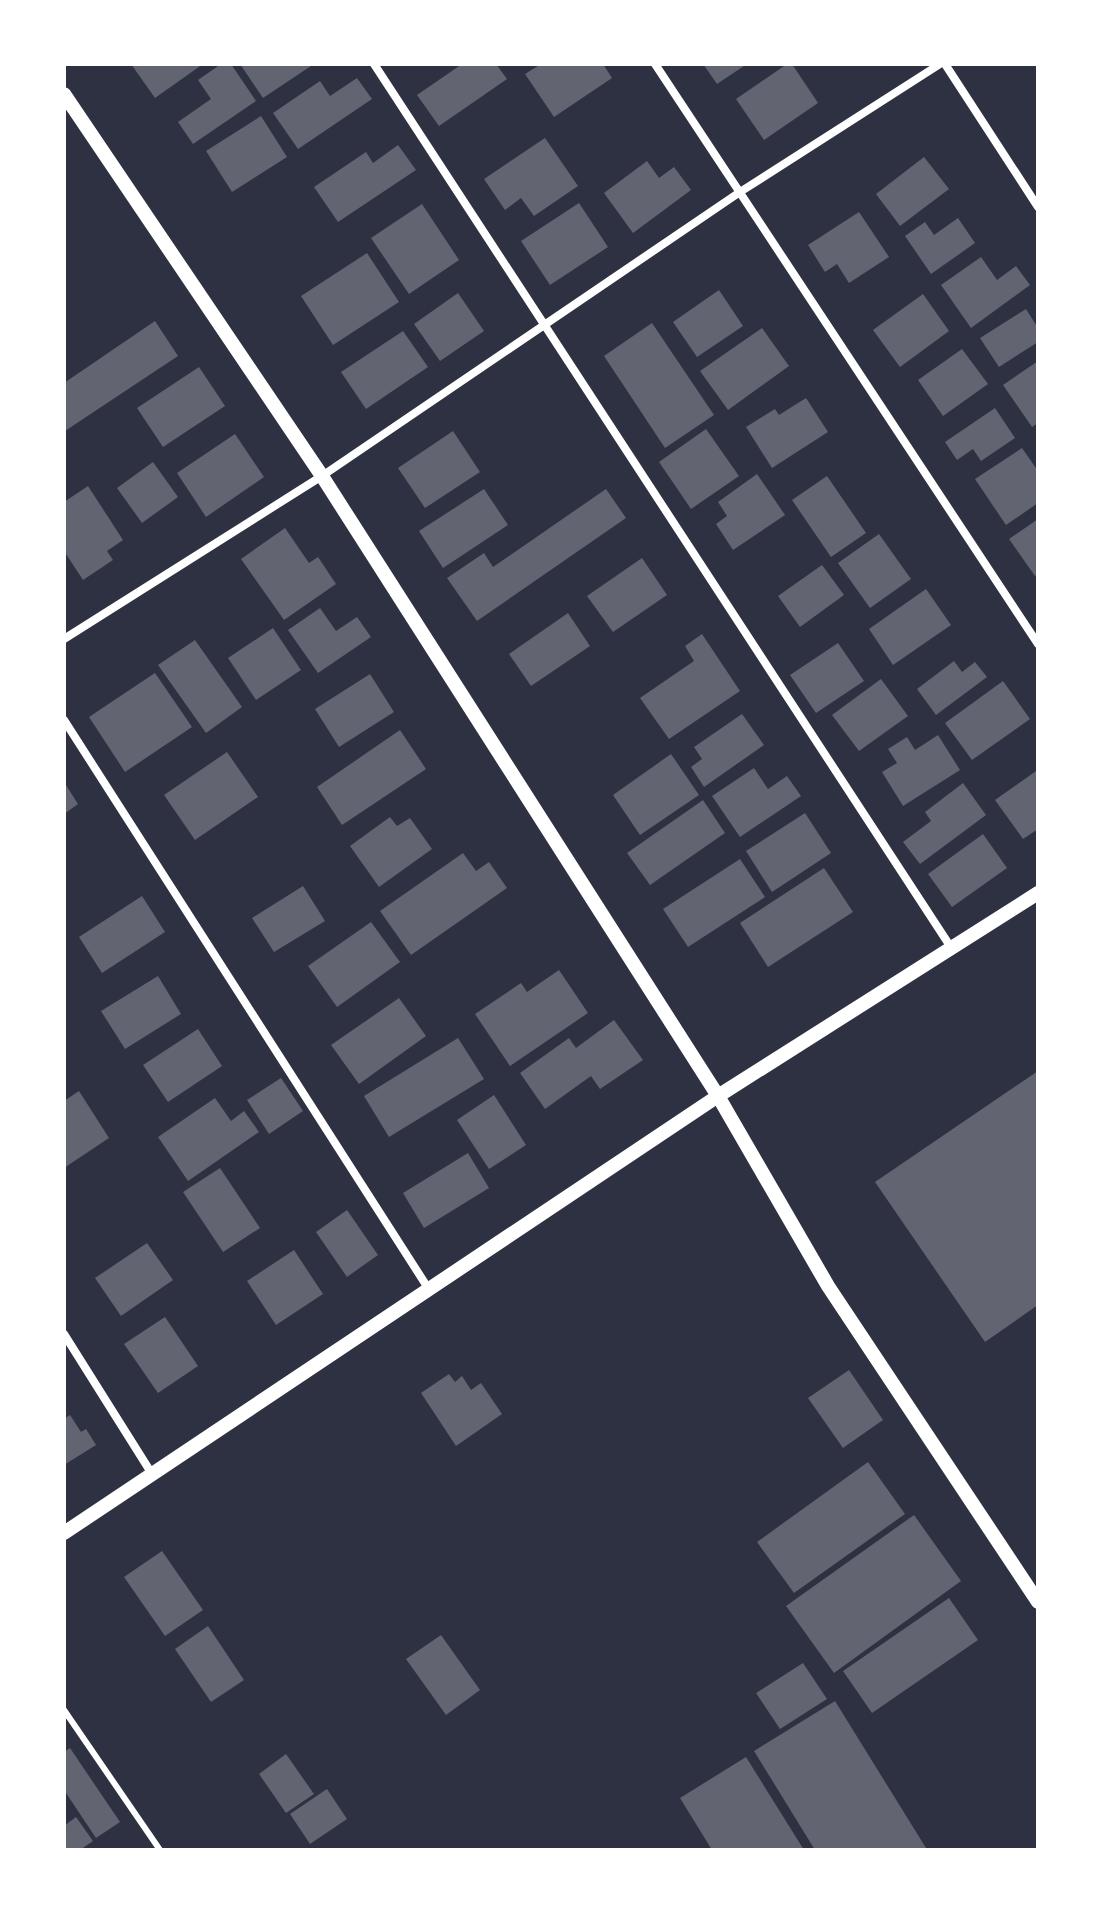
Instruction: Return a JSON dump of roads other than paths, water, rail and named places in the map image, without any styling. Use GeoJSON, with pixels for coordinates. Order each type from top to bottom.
{"type":"FeatureCollection","features":[{"type":"Feature","properties":{"kind":"street"},"geometry":{"type":"LineString","coordinates":[[374,64],[952,949]]}},
{"type":"Feature","properties":{"kind":"street"},"geometry":{"type":"LineString","coordinates":[[655,64],[1038,644]]}},
{"type":"Feature","properties":{"kind":"street"},"geometry":{"type":"LineString","coordinates":[[64,639],[322,476],[740,192],[943,64],[1038,207]]}},
{"type":"Feature","properties":{"kind":"street"},"geometry":{"type":"LineString","coordinates":[[64,94],[322,476],[718,1096],[828,1286],[1038,1601]]}},
{"type":"Feature","properties":{"kind":"street"},"geometry":{"type":"LineString","coordinates":[[64,720],[428,1288]]}},
{"type":"Feature","properties":{"kind":"street"},"geometry":{"type":"LineString","coordinates":[[64,1533],[718,1096],[1038,893]]}},
{"type":"Feature","properties":{"kind":"street"},"geometry":{"type":"LineString","coordinates":[[64,1334],[152,1474]]}},
{"type":"Feature","properties":{"kind":"lane"},"geometry":{"type":"LineString","coordinates":[[64,1710],[160,1850]]}}]}
